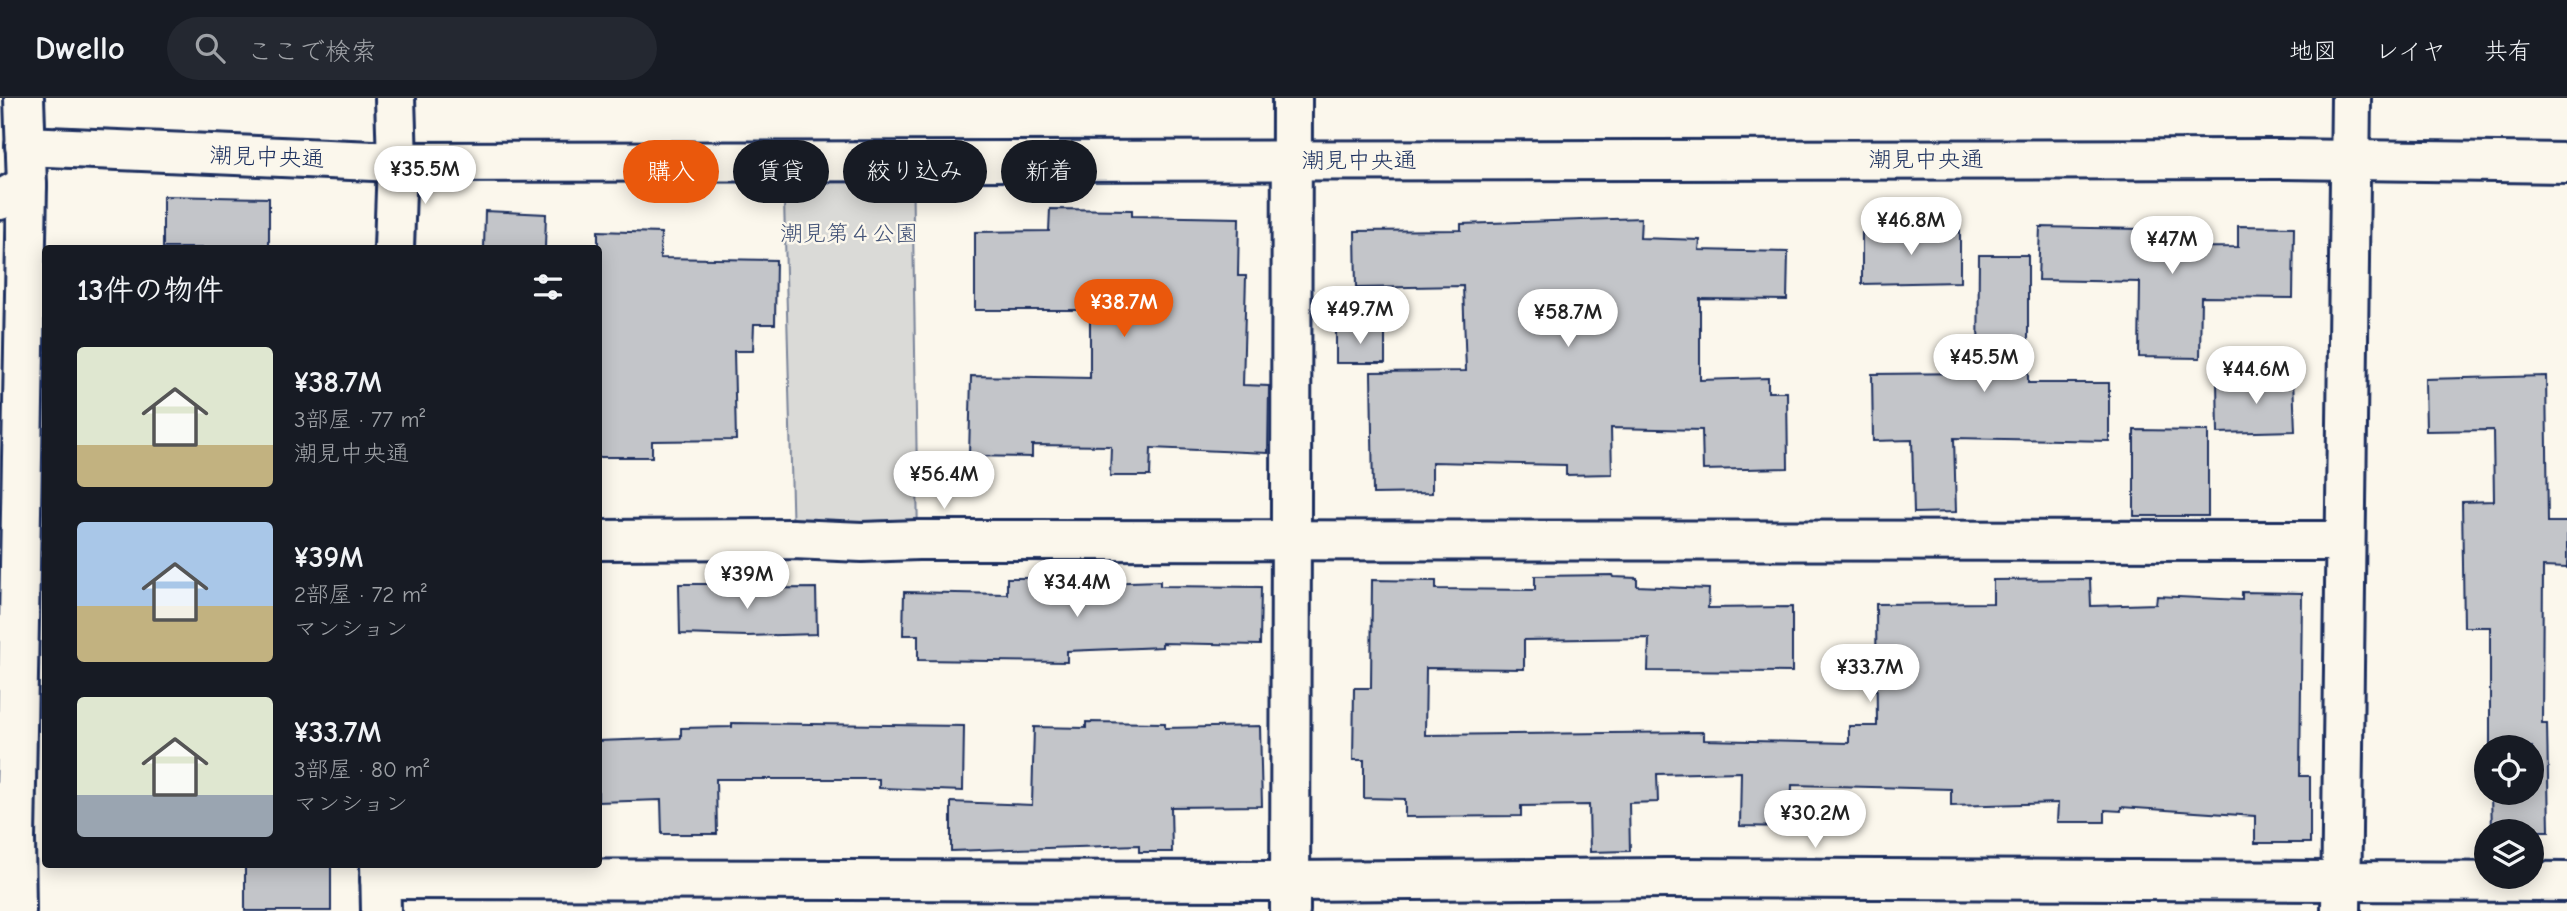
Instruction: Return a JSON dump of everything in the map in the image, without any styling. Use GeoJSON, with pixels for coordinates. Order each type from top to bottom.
{"type":"FeatureCollection","features":[{"type":"Feature","properties":{"kind":"street"},"geometry":{"type":"LineString","coordinates":[[16,911],[8,844],[13,193],[25,146],[24,98]]}},
{"type":"Feature","properties":{"kind":"street"},"geometry":{"type":"LineString","coordinates":[[394,245],[397,162],[395,98]]}},
{"type":"Feature","properties":{"kind":"street"},"geometry":{"type":"LineString","coordinates":[[1289,896],[1292,98]]}},
{"type":"Feature","properties":{"kind":"street"},"geometry":{"type":"LineString","coordinates":[[2342,896],[2351,98]]}},
{"type":"Feature","properties":{"kind":"street","name":"潮見中央通"},"geometry":{"type":"LineString","coordinates":[[25,146],[397,162],[2351,159],[2567,163]]}},
{"type":"Feature","properties":{"kind":"street"},"geometry":{"type":"LineString","coordinates":[[602,540],[2345,541]]}},
{"type":"Feature","properties":{"kind":"street"},"geometry":{"type":"LineString","coordinates":[[380,885],[1289,896],[1653,878],[2342,896],[2567,882]]}},
{"type":"Feature","properties":{"kind":"green space","name":"潮見第４公園"},"geometry":{"type":"Polygon","coordinates":[[[829,161],[843,161],[843,203],[913,203],[918,540],[793,539],[784,203],[829,203],[829,161]]]}},
{"type":"Feature","properties":{"kind":"building"},"geometry":{"type":"Polygon","coordinates":[[[163,196],[269,198],[269,245],[163,245],[163,196]]]}},
{"type":"Feature","properties":{"kind":"building"},"geometry":{"type":"Polygon","coordinates":[[[1050,209],[1132,210],[1132,216],[1239,218],[1238,276],[1246,276],[1243,385],[1269,386],[1268,453],[1151,448],[1150,476],[1110,476],[1111,446],[1032,445],[1032,457],[969,456],[971,376],[1090,378],[1090,310],[975,310],[975,232],[1049,231],[1050,209]]]}},
{"type":"Feature","properties":{"kind":"building"},"geometry":{"type":"Polygon","coordinates":[[[485,211],[546,214],[545,245],[484,245],[485,211]]]}},
{"type":"Feature","properties":{"kind":"building"},"geometry":{"type":"Polygon","coordinates":[[[1641,218],[1640,238],[1700,240],[1699,250],[1788,252],[1787,300],[1700,299],[1700,380],[1768,378],[1768,392],[1787,392],[1788,468],[1703,470],[1702,430],[1611,428],[1612,474],[1566,475],[1566,465],[1432,462],[1432,493],[1373,494],[1371,372],[1466,371],[1463,286],[1356,288],[1355,231],[1461,230],[1461,224],[1641,218]]]}},
{"type":"Feature","properties":{"kind":"building"},"geometry":{"type":"Polygon","coordinates":[[[2238,226],[2294,227],[2293,298],[2201,297],[2200,358],[2139,357],[2140,282],[2038,280],[2040,227],[2142,229],[2142,248],[2238,247],[2238,226]]]}},
{"type":"Feature","properties":{"kind":"building"},"geometry":{"type":"Polygon","coordinates":[[[1960,230],[1960,282],[1862,284],[1862,233],[1960,230]]]}},
{"type":"Feature","properties":{"kind":"building"},"geometry":{"type":"Polygon","coordinates":[[[598,231],[661,233],[660,258],[776,260],[775,324],[754,324],[753,351],[734,351],[736,440],[652,441],[652,457],[602,457],[602,245],[598,245],[598,231]]]}},
{"type":"Feature","properties":{"kind":"building"},"geometry":{"type":"Polygon","coordinates":[[[1979,255],[2028,255],[2028,383],[2109,383],[2109,441],[1954,438],[1956,512],[1914,513],[1912,440],[1873,441],[1872,374],[1978,373],[1979,255]]]}},
{"type":"Feature","properties":{"kind":"building"},"geometry":{"type":"Polygon","coordinates":[[[1336,328],[1385,329],[1385,363],[1336,363],[1336,328]]]}},
{"type":"Feature","properties":{"kind":"building"},"geometry":{"type":"Polygon","coordinates":[[[2546,376],[2548,522],[2567,522],[2567,568],[2543,567],[2542,723],[2547,723],[2549,831],[2544,831],[2544,819],[2492,819],[2491,805],[2544,805],[2544,735],[2490,735],[2490,627],[2464,627],[2462,502],[2494,501],[2493,430],[2426,431],[2425,379],[2546,376]]]}},
{"type":"Feature","properties":{"kind":"building"},"geometry":{"type":"Polygon","coordinates":[[[2293,379],[2295,431],[2218,433],[2217,381],[2293,379]]]}},
{"type":"Feature","properties":{"kind":"building"},"geometry":{"type":"Polygon","coordinates":[[[2134,430],[2208,431],[2208,516],[2134,516],[2134,430]]]}},
{"type":"Feature","properties":{"kind":"building"},"geometry":{"type":"Polygon","coordinates":[[[1612,575],[1637,578],[1637,586],[1709,589],[1708,608],[1792,607],[1792,672],[1648,671],[1649,638],[1524,640],[1524,669],[1426,668],[1425,735],[1704,732],[1704,740],[1849,743],[1849,726],[1877,726],[1876,604],[1993,603],[1993,580],[2090,579],[2091,606],[2156,604],[2157,596],[2242,600],[2242,592],[2302,593],[2300,776],[2310,776],[2310,843],[2255,843],[2255,816],[2121,807],[2121,811],[2105,810],[2105,822],[2057,822],[2058,803],[1951,806],[1951,789],[1792,785],[1791,827],[1740,826],[1741,772],[1657,774],[1658,802],[1629,803],[1630,851],[1590,852],[1589,805],[1521,806],[1521,816],[1405,817],[1405,799],[1364,798],[1364,760],[1353,760],[1354,688],[1371,688],[1372,580],[1436,581],[1436,589],[1535,590],[1535,576],[1612,575]]]}},
{"type":"Feature","properties":{"kind":"building"},"geometry":{"type":"Polygon","coordinates":[[[1007,578],[1068,578],[1068,584],[1160,581],[1160,586],[1261,587],[1260,645],[1162,643],[1162,647],[1067,651],[1067,662],[918,660],[918,635],[903,635],[904,592],[1007,594],[1007,578]]]}},
{"type":"Feature","properties":{"kind":"building"},"geometry":{"type":"Polygon","coordinates":[[[679,584],[715,584],[714,589],[816,588],[817,634],[680,634],[679,584]]]}},
{"type":"Feature","properties":{"kind":"building"},"geometry":{"type":"Polygon","coordinates":[[[1086,722],[1165,723],[1165,728],[1260,726],[1262,806],[1171,807],[1172,852],[1139,852],[1139,845],[951,851],[951,802],[1032,805],[1034,727],[1086,728],[1086,722]]]}},
{"type":"Feature","properties":{"kind":"building"},"geometry":{"type":"Polygon","coordinates":[[[732,723],[964,726],[963,791],[879,788],[879,779],[716,779],[717,834],[662,834],[661,800],[602,802],[602,741],[681,738],[681,728],[732,727],[732,723]]]}},
{"type":"Feature","properties":{"kind":"building"},"geometry":{"type":"Polygon","coordinates":[[[245,868],[331,868],[331,911],[245,911],[245,868]]]}}]}
